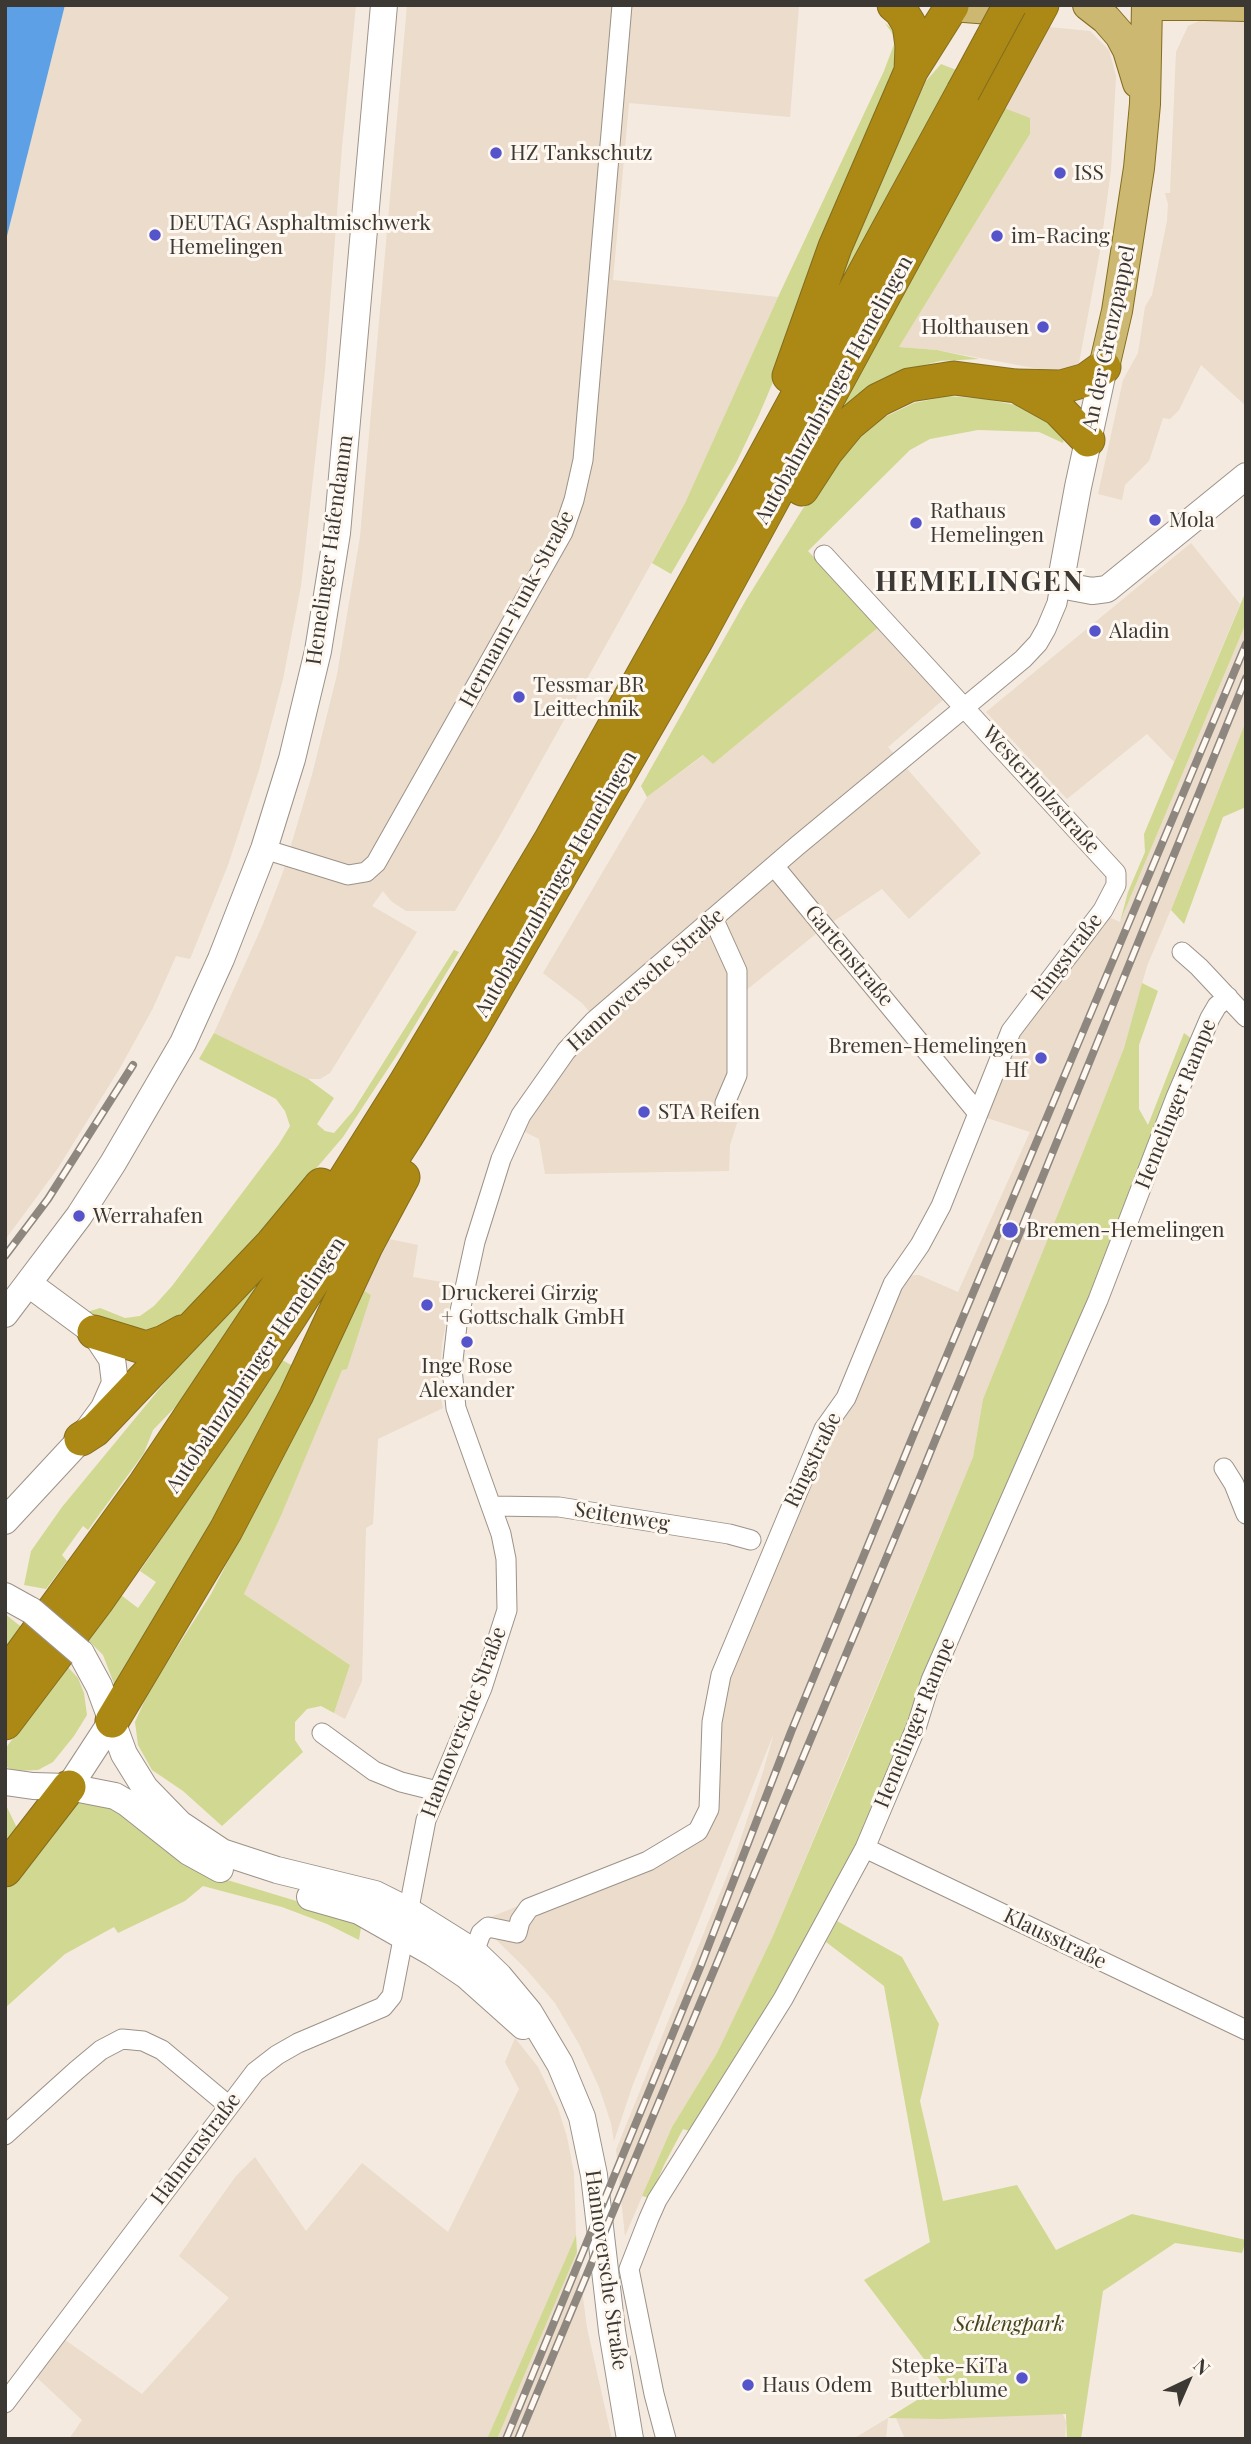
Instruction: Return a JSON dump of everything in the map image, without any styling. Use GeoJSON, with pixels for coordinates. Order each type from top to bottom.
{"type":"FeatureCollection","features":[{"type":"Feature","properties":{"kind":"highway"},"geometry":{"type":"LineString","coordinates":[[894,5],[909,24],[911,71]]}},
{"type":"Feature","properties":{"kind":"highway","name":"Autobahnzubringer Hemelingen"},"geometry":{"type":"LineString","coordinates":[[5,1723],[97,1601],[232,1407],[406,1137],[471,1029],[697,639],[975,99],[1010,5]]}},
{"type":"Feature","properties":{"kind":"highway","name":"Autobahnzubringer Hemelingen"},"geometry":{"type":"LineString","coordinates":[[5,1676],[145,1484],[288,1270],[406,1082],[550,841],[742,498],[975,99],[1042,5]]}},
{"type":"Feature","properties":{"kind":"highway"},"geometry":{"type":"LineString","coordinates":[[742,498],[751,454],[792,369],[835,247],[911,71],[949,6]]}},
{"type":"Feature","properties":{"kind":"highway"},"geometry":{"type":"LineString","coordinates":[[697,639],[729,611],[770,536],[826,452],[849,424],[878,401],[909,385],[954,378],[1017,386],[1061,387],[1086,380],[1104,367]]}},
{"type":"Feature","properties":{"kind":"highway"},"geometry":{"type":"LineString","coordinates":[[1017,386],[1058,409],[1088,440]]}},
{"type":"Feature","properties":{"kind":"highway"},"geometry":{"type":"LineString","coordinates":[[112,1721],[226,1530],[296,1396],[366,1246],[472,1056],[471,1029]]}},
{"type":"Feature","properties":{"kind":"highway"},"geometry":{"type":"LineString","coordinates":[[81,1439],[94,1430],[272,1244],[322,1183],[374,1108],[406,1082]]}},
{"type":"Feature","properties":{"kind":"highway"},"geometry":{"type":"LineString","coordinates":[[94,1332],[146,1349],[193,1325]]}},
{"type":"Feature","properties":{"kind":"highway"},"geometry":{"type":"LineString","coordinates":[[5,1870],[69,1787]]}},
{"type":"Feature","properties":{"kind":"main road"},"geometry":{"type":"LineString","coordinates":[[949,6],[990,9],[1030,5]]}},
{"type":"Feature","properties":{"kind":"main road"},"geometry":{"type":"LineString","coordinates":[[1088,5],[1120,35],[1128,50],[1145,104]]}},
{"type":"Feature","properties":{"kind":"main road","name":"An der Grenzpappel"},"geometry":{"type":"LineString","coordinates":[[1104,367],[1130,237],[1145,104],[1147,5]]}},
{"type":"Feature","properties":{"kind":"main road"},"geometry":{"type":"LineString","coordinates":[[1153,5],[1246,6]]}},
{"type":"Feature","properties":{"kind":"street","name":"Hemelinger Hafendamm"},"geometry":{"type":"LineString","coordinates":[[5,1314],[79,1216],[183,1043],[222,959],[264,849],[304,714],[328,595],[337,533],[384,5]]}},
{"type":"Feature","properties":{"kind":"street","name":"Hermann-Funk-Straße"},"geometry":{"type":"LineString","coordinates":[[264,849],[348,875],[366,872],[376,863],[563,532],[575,500],[583,460],[622,5]]}},
{"type":"Feature","properties":{"kind":"street","name":"An der Grenzpappel"},"geometry":{"type":"LineString","coordinates":[[1060,585],[1104,367]]}},
{"type":"Feature","properties":{"kind":"street"},"geometry":{"type":"LineString","coordinates":[[1060,585],[1092,591],[1107,589],[1246,476]]}},
{"type":"Feature","properties":{"kind":"street","name":"Westerholzstraße"},"geometry":{"type":"LineString","coordinates":[[824,555],[1116,873]]}},
{"type":"Feature","properties":{"kind":"street","name":"Hannoversche Straße"},"geometry":{"type":"LineString","coordinates":[[405,1922],[426,1820],[482,1688],[507,1610],[506,1559],[501,1534],[456,1408],[452,1369],[466,1278],[487,1199],[501,1158],[521,1115],[566,1051],[594,1021],[774,866],[1023,659],[1038,643],[1057,603],[1060,585]]}},
{"type":"Feature","properties":{"kind":"street","name":"Gartenstraße"},"geometry":{"type":"LineString","coordinates":[[774,866],[977,1112]]}},
{"type":"Feature","properties":{"kind":"street","name":"Ringstraße"},"geometry":{"type":"LineString","coordinates":[[474,1952],[481,1933],[488,1927],[517,1933],[520,1921],[529,1908],[649,1861],[698,1831],[709,1809],[712,1722],[721,1675],[824,1429],[846,1398],[894,1284],[920,1245],[941,1206],[1011,1031],[1103,910],[1116,885],[1116,873]]}},
{"type":"Feature","properties":{"kind":"street"},"geometry":{"type":"LineString","coordinates":[[713,918],[737,971],[737,1075],[724,1103]]}},
{"type":"Feature","properties":{"kind":"street"},"geometry":{"type":"LineString","coordinates":[[1182,952],[1246,1017]]}},
{"type":"Feature","properties":{"kind":"street","name":"Hemelinger Rampe"},"geometry":{"type":"LineString","coordinates":[[666,2439],[654,2394],[629,2269],[657,2200],[783,1999],[865,1848],[917,1725],[931,1680],[1098,1300],[1176,1097],[1210,1018],[1217,1006],[1228,996]]}},
{"type":"Feature","properties":{"kind":"street"},"geometry":{"type":"LineString","coordinates":[[5,1521],[81,1439],[104,1408],[115,1383],[112,1359],[94,1332],[29,1284]]}},
{"type":"Feature","properties":{"kind":"street"},"geometry":{"type":"LineString","coordinates":[[1224,1468],[1234,1484],[1246,1514]]}},
{"type":"Feature","properties":{"kind":"street","name":"Seitenweg"},"geometry":{"type":"LineString","coordinates":[[492,1506],[559,1507],[729,1534],[751,1540]]}},
{"type":"Feature","properties":{"kind":"street"},"geometry":{"type":"LineString","coordinates":[[5,1596],[32,1611],[81,1653],[95,1677],[124,1754],[145,1788],[180,1824],[222,1852],[277,1870],[375,1894],[405,1922]]}},
{"type":"Feature","properties":{"kind":"street"},"geometry":{"type":"LineString","coordinates":[[69,1787],[112,1721]]}},
{"type":"Feature","properties":{"kind":"street"},"geometry":{"type":"LineString","coordinates":[[322,1733],[374,1771],[401,1782],[437,1791]]}},
{"type":"Feature","properties":{"kind":"street"},"geometry":{"type":"LineString","coordinates":[[5,1782],[69,1787],[115,1796],[189,1852],[217,1868],[359,1911],[405,1922]]}},
{"type":"Feature","properties":{"kind":"street","name":"Klausstraße"},"geometry":{"type":"LineString","coordinates":[[865,1848],[1246,2030]]}},
{"type":"Feature","properties":{"kind":"street","name":"Hannoversche Straße"},"geometry":{"type":"LineString","coordinates":[[405,1922],[474,1952],[499,1976],[529,2012],[560,2064],[582,2117],[594,2175],[612,2331],[630,2439]]}},
{"type":"Feature","properties":{"kind":"street","name":"Hannoversche Straße"},"geometry":{"type":"LineString","coordinates":[[405,1922],[517,2020],[560,2064]]}},
{"type":"Feature","properties":{"kind":"street","name":"Hahnenstraße"},"geometry":{"type":"LineString","coordinates":[[5,2403],[255,2072],[298,2043],[383,2007],[392,1996],[405,1922]]}},
{"type":"Feature","properties":{"kind":"street"},"geometry":{"type":"LineString","coordinates":[[5,2135],[100,2050],[122,2039],[143,2041],[162,2050],[229,2106]]}},
{"type":"Feature","properties":{"kind":"shaded area"},"geometry":{"type":"Polygon","coordinates":[[[65,5],[356,5],[325,370],[301,586],[283,679],[259,770],[228,865],[190,959],[176,956],[153,1008],[120,1068],[58,1168],[5,1240],[5,244],[65,5]]]}},
{"type":"Feature","properties":{"kind":"shaded area"},"geometry":{"type":"Polygon","coordinates":[[[407,5],[799,6],[790,117],[629,103],[613,280],[778,297],[685,503],[455,911],[406,911],[391,901],[383,891],[372,906],[417,932],[330,1073],[320,1079],[308,1079],[214,1033],[263,924],[283,872],[312,775],[337,675],[360,537],[407,5]]]}},
{"type":"Feature","properties":{"kind":"shaded area"},"geometry":{"type":"Polygon","coordinates":[[[1246,16],[1246,406],[1201,365],[1179,410],[1170,419],[1163,418],[1149,461],[1125,485],[1122,500],[1098,494],[1123,380],[1138,353],[1145,307],[1152,295],[1167,221],[1168,204],[1165,193],[1170,193],[1176,52],[1188,26],[1206,18],[1246,16]]]}},
{"type":"Feature","properties":{"kind":"shaded area"},"geometry":{"type":"Polygon","coordinates":[[[1048,27],[1090,31],[1109,50],[1116,76],[1111,170],[1100,251],[1078,368],[1045,370],[937,350],[899,347],[1030,134],[1004,108],[1048,27]]]}},
{"type":"Feature","properties":{"kind":"shaded area"},"geometry":{"type":"Polygon","coordinates":[[[1191,543],[1240,604],[1174,762],[1147,734],[1067,799],[986,712],[1191,543]]]}},
{"type":"Feature","properties":{"kind":"shaded area"},"geometry":{"type":"Polygon","coordinates":[[[1246,623],[1246,721],[1147,966],[1124,1048],[983,1399],[973,1457],[772,1938],[717,2053],[672,2127],[625,2236],[616,2150],[735,1856],[774,1733],[632,2087],[614,2141],[599,2087],[579,2044],[555,2003],[526,1969],[478,1922],[647,1855],[692,1825],[706,1795],[725,1680],[900,1276],[919,1275],[958,1292],[1030,1132],[978,1115],[1013,1032],[1102,914],[1120,922],[1246,623]]]}},
{"type":"Feature","properties":{"kind":"shaded area"},"geometry":{"type":"Polygon","coordinates":[[[880,626],[944,699],[888,747],[981,853],[909,919],[882,889],[822,929],[739,996],[738,1120],[730,1145],[729,1171],[545,1174],[539,1139],[517,1128],[597,1021],[582,1003],[543,973],[647,797],[704,755],[713,764],[880,626]]]}},
{"type":"Feature","properties":{"kind":"shaded area"},"geometry":{"type":"Polygon","coordinates":[[[384,1238],[418,1245],[413,1277],[454,1284],[442,1343],[439,1389],[443,1408],[378,1439],[373,1524],[366,1528],[362,1681],[345,1719],[334,1713],[350,1665],[244,1594],[280,1518],[371,1295],[361,1289],[384,1238]]]}},
{"type":"Feature","properties":{"kind":"shaded area"},"geometry":{"type":"Polygon","coordinates":[[[515,2038],[538,2067],[558,2108],[567,2137],[574,2173],[576,2235],[487,2439],[69,2439],[82,2420],[30,2371],[58,2335],[142,2394],[229,2298],[179,2256],[236,2176],[255,2157],[306,2231],[362,2163],[448,2232],[519,2089],[505,2062],[515,2038]]]}},
{"type":"Feature","properties":{"kind":"shaded area"},"geometry":{"type":"Polygon","coordinates":[[[577,2252],[587,2328],[612,2439],[497,2439],[577,2252]]]}},
{"type":"Feature","properties":{"kind":"shaded area","name":"Stepke-KiTa Butterblume"},"geometry":{"type":"Polygon","coordinates":[[[1048,2354],[1058,2401],[1066,2422],[1065,2439],[905,2439],[896,2418],[1048,2354]]]}},
{"type":"Feature","properties":{"kind":"shaded area"},"geometry":{"type":"Polygon","coordinates":[[[888,2418],[886,2439],[853,2439],[888,2418]]]}},
{"type":"Feature","properties":{"kind":"green space"},"geometry":{"type":"Polygon","coordinates":[[[885,23],[897,33],[898,65],[804,309],[736,463],[671,574],[652,563],[685,503],[884,71],[896,39],[885,23]]]}},
{"type":"Feature","properties":{"kind":"green space"},"geometry":{"type":"Polygon","coordinates":[[[941,64],[959,71],[822,327],[840,276],[926,81],[941,64]]]}},
{"type":"Feature","properties":{"kind":"green space"},"geometry":{"type":"Polygon","coordinates":[[[1004,108],[1030,118],[1030,134],[899,347],[937,350],[979,359],[940,361],[905,370],[849,406],[841,403],[1004,108]]]}},
{"type":"Feature","properties":{"kind":"green space"},"geometry":{"type":"Polygon","coordinates":[[[948,396],[985,399],[1046,411],[1066,430],[1063,443],[1039,432],[978,430],[930,439],[910,450],[808,551],[880,626],[713,764],[703,755],[647,797],[641,786],[746,600],[802,510],[844,450],[868,425],[914,403],[948,396]]]}},
{"type":"Feature","properties":{"kind":"green space"},"geometry":{"type":"Polygon","coordinates":[[[1246,591],[1246,623],[1120,922],[1128,892],[1145,852],[1144,834],[1246,591]]]}},
{"type":"Feature","properties":{"kind":"green space"},"geometry":{"type":"Polygon","coordinates":[[[1246,721],[1246,807],[1223,817],[1184,924],[1171,910],[1246,721]]]}},
{"type":"Feature","properties":{"kind":"green space"},"geometry":{"type":"Polygon","coordinates":[[[454,950],[459,952],[397,1055],[343,1137],[238,1260],[172,1327],[141,1340],[87,1312],[100,1308],[125,1318],[140,1316],[154,1306],[172,1286],[290,1126],[285,1111],[276,1099],[199,1059],[214,1033],[308,1079],[334,1098],[317,1124],[325,1131],[334,1133],[353,1111],[454,950]]]}},
{"type":"Feature","properties":{"kind":"green space"},"geometry":{"type":"Polygon","coordinates":[[[1142,983],[1158,991],[1139,1045],[1139,1109],[1148,1125],[1184,1033],[1192,1039],[1073,1336],[858,1845],[782,1988],[693,2132],[683,2129],[650,2198],[642,2196],[672,2127],[717,2053],[772,1938],[973,1457],[983,1399],[1124,1048],[1142,983]]]}},
{"type":"Feature","properties":{"kind":"green space"},"geometry":{"type":"Polygon","coordinates":[[[331,1181],[187,1395],[153,1430],[144,1453],[88,1530],[83,1526],[62,1555],[67,1561],[46,1589],[24,1585],[31,1551],[62,1507],[331,1181]]]}},
{"type":"Feature","properties":{"kind":"green space"},"geometry":{"type":"Polygon","coordinates":[[[361,1289],[371,1295],[347,1369],[342,1370],[280,1518],[244,1594],[350,1665],[334,1713],[321,1706],[307,1709],[295,1722],[295,1740],[303,1752],[222,1826],[183,1791],[152,1770],[138,1745],[135,1722],[148,1693],[211,1594],[275,1470],[361,1289]]]}},
{"type":"Feature","properties":{"kind":"green space"},"geometry":{"type":"Polygon","coordinates":[[[282,1360],[299,1369],[118,1694],[103,1655],[88,1640],[121,1595],[138,1608],[156,1582],[140,1571],[282,1360]]]}},
{"type":"Feature","properties":{"kind":"green space"},"geometry":{"type":"Polygon","coordinates":[[[5,1614],[24,1629],[5,1652],[5,1614]]]}},
{"type":"Feature","properties":{"kind":"green space"},"geometry":{"type":"Polygon","coordinates":[[[67,1666],[78,1678],[84,1693],[87,1715],[74,1736],[53,1762],[38,1770],[14,1771],[5,1766],[5,1749],[67,1666]]]}},
{"type":"Feature","properties":{"kind":"green space"},"geometry":{"type":"Polygon","coordinates":[[[75,1799],[109,1803],[224,1879],[362,1921],[359,1940],[327,1924],[282,1907],[203,1886],[185,1901],[118,1933],[114,1927],[65,1954],[5,2008],[5,1882],[75,1799]]]}},
{"type":"Feature","properties":{"kind":"green space"},"geometry":{"type":"Polygon","coordinates":[[[5,1803],[17,1828],[5,1843],[5,1803]]]}},
{"type":"Feature","properties":{"kind":"green space","name":"Schlengpark"},"geometry":{"type":"Polygon","coordinates":[[[837,1921],[902,1957],[939,2024],[920,2101],[943,2201],[1017,2185],[1056,2250],[1132,2214],[1246,2240],[1242,2253],[1175,2243],[1103,2291],[1081,2439],[1067,2439],[1066,2414],[941,2419],[888,2418],[943,2384],[864,2280],[930,2242],[884,1986],[826,1942],[837,1921]]]}},
{"type":"Feature","properties":{"kind":"green space"},"geometry":{"type":"Polygon","coordinates":[[[576,2235],[577,2252],[497,2439],[487,2439],[576,2235]]]}},
{"type":"Feature","properties":{"kind":"water"},"geometry":{"type":"Polygon","coordinates":[[[5,5],[65,5],[5,244],[5,5]]]}},
{"type":"Feature","properties":{"kind":"railway"},"geometry":{"type":"LineString","coordinates":[[506,2439],[701,1965],[791,1732],[915,1431],[1246,644]]}},
{"type":"Feature","properties":{"kind":"railway"},"geometry":{"type":"LineString","coordinates":[[518,2439],[921,1475],[1246,678]]}},
{"type":"Feature","properties":{"kind":"railway"},"geometry":{"type":"LineString","coordinates":[[5,1256],[48,1199],[133,1065]]}},
{"type":"Feature","properties":{"kind":"place","name":"HZ Tankschutz"},"geometry":{"type":"Point","coordinates":[496,153]}},
{"type":"Feature","properties":{"kind":"place","name":"ISS"},"geometry":{"type":"Point","coordinates":[1060,173]}},
{"type":"Feature","properties":{"kind":"place","name":"DEUTAG Asphaltmischwerk Hemelingen"},"geometry":{"type":"Point","coordinates":[155,235]}},
{"type":"Feature","properties":{"kind":"place","name":"im-Racing"},"geometry":{"type":"Point","coordinates":[997,236]}},
{"type":"Feature","properties":{"kind":"place","name":"Holthausen"},"geometry":{"type":"Point","coordinates":[1043,327]}},
{"type":"Feature","properties":{"kind":"place","name":"Mola"},"geometry":{"type":"Point","coordinates":[1155,520]}},
{"type":"Feature","properties":{"kind":"place","name":"Rathaus Hemelingen"},"geometry":{"type":"Point","coordinates":[916,523]}},
{"type":"Feature","properties":{"kind":"place","name":"Aladin"},"geometry":{"type":"Point","coordinates":[1095,631]}},
{"type":"Feature","properties":{"kind":"place","name":"Tessmar BR Leittechnik"},"geometry":{"type":"Point","coordinates":[519,697]}},
{"type":"Feature","properties":{"kind":"place","name":"Bremen-Hemelingen Hf"},"geometry":{"type":"Point","coordinates":[1041,1058]}},
{"type":"Feature","properties":{"kind":"place","name":"STA Reifen"},"geometry":{"type":"Point","coordinates":[644,1112]}},
{"type":"Feature","properties":{"kind":"place","name":"Werrahafen"},"geometry":{"type":"Point","coordinates":[79,1216]}},
{"type":"Feature","properties":{"kind":"place","name":"Bremen-Hemelingen"},"geometry":{"type":"Point","coordinates":[1010,1230]}},
{"type":"Feature","properties":{"kind":"place","name":"Druckerei Girzig + Gottschalk GmbH"},"geometry":{"type":"Point","coordinates":[427,1305]}},
{"type":"Feature","properties":{"kind":"place","name":"Inge Rose Alexander"},"geometry":{"type":"Point","coordinates":[467,1342]}},
{"type":"Feature","properties":{"kind":"place","name":"Stepke-KiTa Butterblume"},"geometry":{"type":"Point","coordinates":[1022,2378]}},
{"type":"Feature","properties":{"kind":"place","name":"Haus Odem"},"geometry":{"type":"Point","coordinates":[748,2385]}},
{"type":"Feature","properties":{"kind":"district","name":"HEMELINGEN"},"geometry":{"type":"Point","coordinates":[980,582]}}]}
